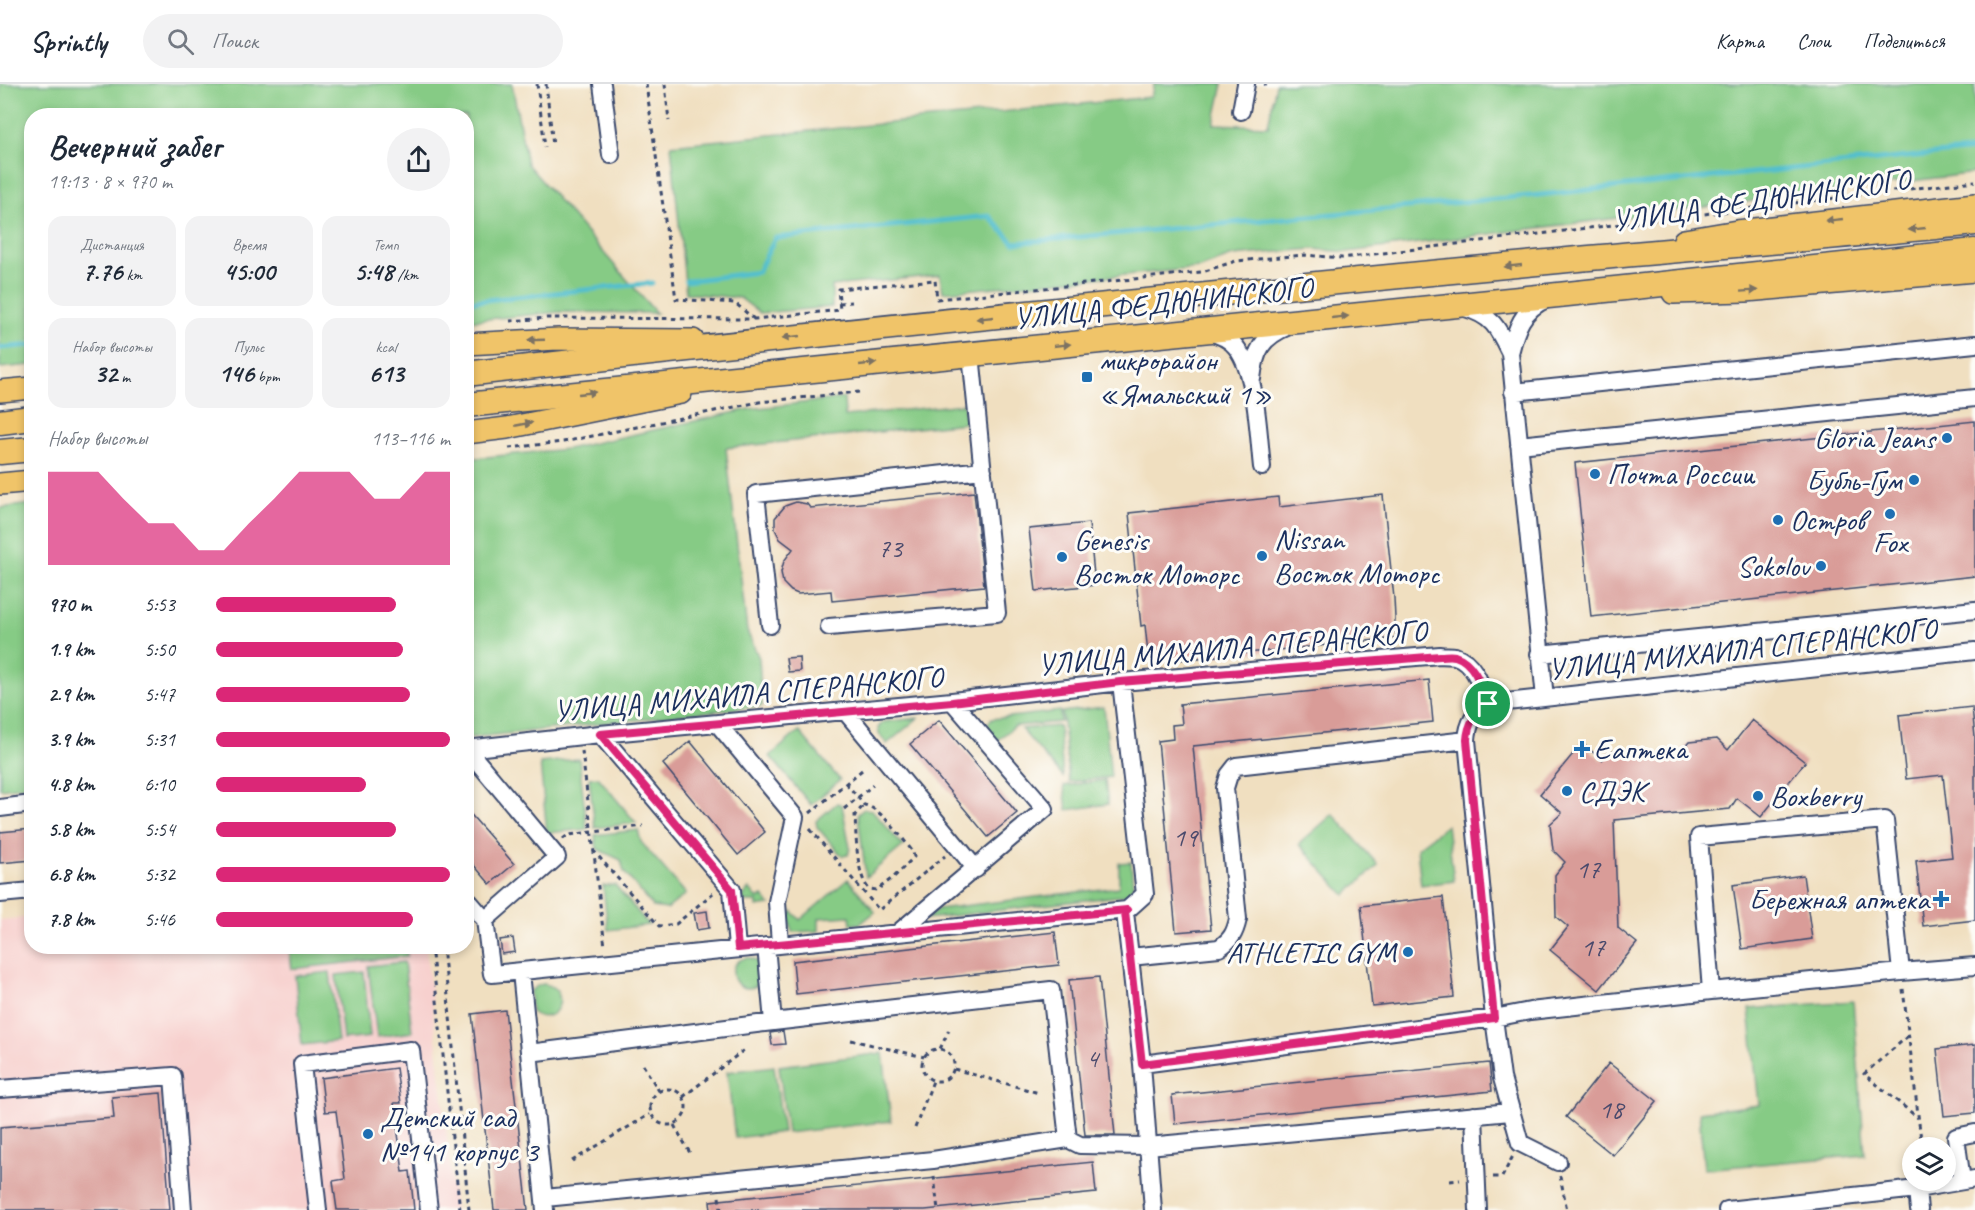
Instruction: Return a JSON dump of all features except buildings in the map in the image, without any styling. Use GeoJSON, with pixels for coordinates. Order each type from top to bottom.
{"type":"FeatureCollection","features":[{"type":"Feature","properties":{"kind":"highway","name":"УЛИЦА ФЕДЮНИНСКОГО"},"geometry":{"type":"LineString","coordinates":[[474,373],[759,330],[1861,235],[1975,223]]}},
{"type":"Feature","properties":{"kind":"highway","name":"УЛИЦА ФЕДЮНИНСКОГО"},"geometry":{"type":"LineString","coordinates":[[474,404],[1457,306],[1975,251]]}},
{"type":"Feature","properties":{"kind":"highway"},"geometry":{"type":"LineString","coordinates":[[0,422],[24,419]]}},
{"type":"Feature","properties":{"kind":"highway"},"geometry":{"type":"LineString","coordinates":[[0,452],[24,450]]}},
{"type":"Feature","properties":{"kind":"main road","name":"УЛИЦА ФЕДЮНИНСКОГО"},"geometry":{"type":"LineString","coordinates":[[1556,261],[1737,231],[1975,204]]}},
{"type":"Feature","properties":{"kind":"main road","name":"УЛИЦА ФЕДЮНИНСКОГО"},"geometry":{"type":"LineString","coordinates":[[1561,295],[1746,291],[1975,271]]}},
{"type":"Feature","properties":{"kind":"main road","name":"УЛИЦА ФЕДЮНИНСКОГО"},"geometry":{"type":"LineString","coordinates":[[474,344],[759,330]]}},
{"type":"Feature","properties":{"kind":"main road","name":"УЛИЦА ФЕДЮНИНСКОГО"},"geometry":{"type":"LineString","coordinates":[[474,432],[507,428],[768,375]]}},
{"type":"Feature","properties":{"kind":"main road"},"geometry":{"type":"LineString","coordinates":[[0,391],[24,389]]}},
{"type":"Feature","properties":{"kind":"main road"},"geometry":{"type":"LineString","coordinates":[[0,484],[24,482]]}},
{"type":"Feature","properties":{"kind":"street"},"geometry":{"type":"LineString","coordinates":[[602,84],[611,155]]}},
{"type":"Feature","properties":{"kind":"street"},"geometry":{"type":"LineString","coordinates":[[1241,111],[1246,84]]}},
{"type":"Feature","properties":{"kind":"street"},"geometry":{"type":"LineString","coordinates":[[1545,698],[1510,353],[1521,318],[1543,301],[1561,295]]}},
{"type":"Feature","properties":{"kind":"street"},"geometry":{"type":"LineString","coordinates":[[1457,306],[1481,313],[1493,321],[1510,353]]}},
{"type":"Feature","properties":{"kind":"street"},"geometry":{"type":"LineString","coordinates":[[1262,467],[1252,383],[1253,367],[1262,344],[1271,335],[1303,321]]}},
{"type":"Feature","properties":{"kind":"street"},"geometry":{"type":"LineString","coordinates":[[1207,330],[1235,345],[1247,367],[1252,383]]}},
{"type":"Feature","properties":{"kind":"street"},"geometry":{"type":"LineString","coordinates":[[1513,392],[1975,344]]}},
{"type":"Feature","properties":{"kind":"street"},"geometry":{"type":"LineString","coordinates":[[829,627],[997,613],[971,354]]}},
{"type":"Feature","properties":{"kind":"street"},"geometry":{"type":"LineString","coordinates":[[1520,445],[1975,398]]}},
{"type":"Feature","properties":{"kind":"street"},"geometry":{"type":"LineString","coordinates":[[770,626],[756,494],[983,470]]}},
{"type":"Feature","properties":{"kind":"street"},"geometry":{"type":"LineString","coordinates":[[1539,654],[1975,610]]}},
{"type":"Feature","properties":{"kind":"street","name":"УЛИЦА МИХАИЛА СПЕРАНСКОГО"},"geometry":{"type":"LineString","coordinates":[[474,748],[600,734],[952,702],[1120,682],[1440,656],[1457,656],[1471,668],[1480,682],[1488,704],[1975,651]]}},
{"type":"Feature","properties":{"kind":"street"},"geometry":{"type":"LineString","coordinates":[[1120,682],[1146,894],[1125,912],[1142,1064],[1153,1210]]}},
{"type":"Feature","properties":{"kind":"street"},"geometry":{"type":"LineString","coordinates":[[899,932],[1045,809],[952,702]]}},
{"type":"Feature","properties":{"kind":"street"},"geometry":{"type":"LineString","coordinates":[[1488,704],[1480,709],[1473,718],[1468,727],[1467,740],[1502,1078],[1520,1143],[1558,1161]]}},
{"type":"Feature","properties":{"kind":"street"},"geometry":{"type":"LineString","coordinates":[[845,711],[976,869]]}},
{"type":"Feature","properties":{"kind":"street"},"geometry":{"type":"LineString","coordinates":[[717,723],[795,817],[777,902],[773,945],[773,1022]]}},
{"type":"Feature","properties":{"kind":"street"},"geometry":{"type":"LineString","coordinates":[[600,734],[732,890],[738,948]]}},
{"type":"Feature","properties":{"kind":"street"},"geometry":{"type":"LineString","coordinates":[[1130,957],[1219,948],[1228,942],[1235,932],[1238,919],[1226,788],[1229,775],[1236,766],[1467,740]]}},
{"type":"Feature","properties":{"kind":"street"},"geometry":{"type":"LineString","coordinates":[[474,757],[557,857],[485,920]]}},
{"type":"Feature","properties":{"kind":"street"},"geometry":{"type":"LineString","coordinates":[[0,808],[24,805]]}},
{"type":"Feature","properties":{"kind":"street"},"geometry":{"type":"LineString","coordinates":[[1710,991],[1699,837],[1886,819],[1901,972]]}},
{"type":"Feature","properties":{"kind":"street"},"geometry":{"type":"LineString","coordinates":[[0,894],[24,892]]}},
{"type":"Feature","properties":{"kind":"street"},"geometry":{"type":"LineString","coordinates":[[474,907],[485,920],[492,974],[1127,910]]}},
{"type":"Feature","properties":{"kind":"street"},"geometry":{"type":"LineString","coordinates":[[1142,1064],[1494,1018],[1530,1011],[1975,966]]}},
{"type":"Feature","properties":{"kind":"street"},"geometry":{"type":"LineString","coordinates":[[521,972],[545,1204],[933,1160],[1068,1139],[1080,1144],[1148,1146],[1510,1112]]}},
{"type":"Feature","properties":{"kind":"street"},"geometry":{"type":"LineString","coordinates":[[529,1053],[1051,990],[1068,1139]]}},
{"type":"Feature","properties":{"kind":"street"},"geometry":{"type":"LineString","coordinates":[[318,1210],[302,1064],[411,1050],[429,1210]]}},
{"type":"Feature","properties":{"kind":"street"},"geometry":{"type":"LineString","coordinates":[[0,1089],[173,1076],[183,1210]]}},
{"type":"Feature","properties":{"kind":"street"},"geometry":{"type":"LineString","coordinates":[[1474,1116],[1478,1210]]}},
{"type":"Feature","properties":{"kind":"street"},"geometry":{"type":"LineString","coordinates":[[1969,1180],[1956,1137],[1975,1134]]}},
{"type":"Feature","properties":{"kind":"street"},"geometry":{"type":"LineString","coordinates":[[1727,1210],[1902,1191]]}},
{"type":"Feature","properties":{"kind":"street"},"geometry":{"type":"LineString","coordinates":[[1917,1191],[1919,1210]]}},
{"type":"Feature","properties":{"kind":"path"},"geometry":{"type":"LineString","coordinates":[[537,84],[545,147]]}},
{"type":"Feature","properties":{"kind":"path"},"geometry":{"type":"LineString","coordinates":[[546,84],[553,147]]}},
{"type":"Feature","properties":{"kind":"path"},"geometry":{"type":"LineString","coordinates":[[646,84],[676,299],[735,303],[759,330]]}},
{"type":"Feature","properties":{"kind":"path"},"geometry":{"type":"LineString","coordinates":[[665,84],[669,120]]}},
{"type":"Feature","properties":{"kind":"path"},"geometry":{"type":"LineString","coordinates":[[501,322],[546,318],[759,330],[840,310],[838,289],[935,280],[937,299],[1202,272],[1236,261],[1304,255],[1342,258],[1975,182]]}},
{"type":"Feature","properties":{"kind":"path"},"geometry":{"type":"LineString","coordinates":[[839,303],[852,302]]}},
{"type":"Feature","properties":{"kind":"path"},"geometry":{"type":"LineString","coordinates":[[499,449],[563,442],[759,402],[860,392]]}},
{"type":"Feature","properties":{"kind":"path"},"geometry":{"type":"LineString","coordinates":[[582,750],[605,952]]}},
{"type":"Feature","properties":{"kind":"path"},"geometry":{"type":"LineString","coordinates":[[802,819],[862,770]]}},
{"type":"Feature","properties":{"kind":"path"},"geometry":{"type":"LineString","coordinates":[[846,783],[864,805],[872,806],[913,852],[914,857],[877,890],[869,889],[864,883],[860,864],[855,815],[864,805]]}},
{"type":"Feature","properties":{"kind":"path"},"geometry":{"type":"LineString","coordinates":[[844,809],[873,785]]}},
{"type":"Feature","properties":{"kind":"path"},"geometry":{"type":"LineString","coordinates":[[562,840],[568,835],[643,826]]}},
{"type":"Feature","properties":{"kind":"path"},"geometry":{"type":"LineString","coordinates":[[810,828],[879,910],[957,846]]}},
{"type":"Feature","properties":{"kind":"path"},"geometry":{"type":"LineString","coordinates":[[593,850],[659,926],[676,924],[726,882]]}},
{"type":"Feature","properties":{"kind":"path"},"geometry":{"type":"LineString","coordinates":[[432,954],[460,1210]]}},
{"type":"Feature","properties":{"kind":"path"},"geometry":{"type":"LineString","coordinates":[[444,954],[469,1210]]}},
{"type":"Feature","properties":{"kind":"path"},"geometry":{"type":"LineString","coordinates":[[1901,972],[1920,1137]]}},
{"type":"Feature","properties":{"kind":"path"},"geometry":{"type":"LineString","coordinates":[[940,1049],[949,1030]]}},
{"type":"Feature","properties":{"kind":"path"},"geometry":{"type":"LineString","coordinates":[[1908,1036],[1864,1074],[1918,1119]]}},
{"type":"Feature","properties":{"kind":"path"},"geometry":{"type":"LineString","coordinates":[[851,1040],[924,1057]]}},
{"type":"Feature","properties":{"kind":"path"},"geometry":{"type":"LineString","coordinates":[[940,1049],[953,1058],[954,1069],[948,1078],[938,1082],[933,1081],[923,1071],[924,1057],[931,1051],[940,1049]]}},
{"type":"Feature","properties":{"kind":"path"},"geometry":{"type":"LineString","coordinates":[[683,1097],[744,1050]]}},
{"type":"Feature","properties":{"kind":"path"},"geometry":{"type":"LineString","coordinates":[[643,1065],[659,1091]]}},
{"type":"Feature","properties":{"kind":"path"},"geometry":{"type":"LineString","coordinates":[[954,1069],[1039,1093]]}},
{"type":"Feature","properties":{"kind":"path"},"geometry":{"type":"LineString","coordinates":[[915,1128],[933,1081]]}},
{"type":"Feature","properties":{"kind":"path"},"geometry":{"type":"LineString","coordinates":[[675,1090],[683,1097],[685,1113],[674,1125],[663,1125],[653,1119],[650,1114],[649,1103],[654,1094],[659,1091],[675,1090]]}},
{"type":"Feature","properties":{"kind":"path"},"geometry":{"type":"LineString","coordinates":[[572,1161],[650,1114]]}},
{"type":"Feature","properties":{"kind":"path"},"geometry":{"type":"LineString","coordinates":[[674,1125],[690,1153]]}},
{"type":"Feature","properties":{"kind":"path"},"geometry":{"type":"LineString","coordinates":[[933,1160],[938,1210]]}},
{"type":"Feature","properties":{"kind":"path"},"geometry":{"type":"LineString","coordinates":[[1558,1161],[1567,1210]]}},
{"type":"Feature","properties":{"kind":"shaded area"},"geometry":{"type":"Polygon","coordinates":[[[24,918],[24,954],[427,954],[455,1210],[0,1210],[0,920],[24,918]]]}},
{"type":"Feature","properties":{"kind":"green space"},"geometry":{"type":"Polygon","coordinates":[[[0,84],[512,84],[527,164],[656,313],[559,312],[474,320],[474,108],[24,108],[24,366],[0,368],[0,84]]]}},
{"type":"Feature","properties":{"kind":"green space"},"geometry":{"type":"Polygon","coordinates":[[[1154,84],[1223,84],[1214,124],[1268,126],[1276,84],[1975,84],[1975,173],[1347,252],[1313,249],[1233,256],[1200,268],[943,292],[940,275],[832,286],[832,307],[760,313],[740,298],[686,293],[671,145],[1151,97],[1154,84]]]}},
{"type":"Feature","properties":{"kind":"green space"},"geometry":{"type":"Polygon","coordinates":[[[844,398],[845,416],[964,404],[965,423],[726,448],[747,631],[759,658],[762,706],[474,737],[474,458],[567,449],[750,409],[844,398]]]}},
{"type":"Feature","properties":{"kind":"green space"},"geometry":{"type":"Polygon","coordinates":[[[24,505],[24,786],[0,789],[0,508],[24,505]]]}},
{"type":"Feature","properties":{"kind":"green space"},"geometry":{"type":"Polygon","coordinates":[[[1104,707],[1111,777],[1069,782],[1062,712],[1104,707]]]}},
{"type":"Feature","properties":{"kind":"green space"},"geometry":{"type":"Polygon","coordinates":[[[1060,711],[1061,722],[1015,726],[996,741],[991,735],[988,723],[992,719],[1060,711]]]}},
{"type":"Feature","properties":{"kind":"green space"},"geometry":{"type":"Polygon","coordinates":[[[918,718],[887,744],[879,734],[878,728],[883,722],[918,718]]]}},
{"type":"Feature","properties":{"kind":"green space"},"geometry":{"type":"Polygon","coordinates":[[[1059,726],[1063,777],[1021,729],[1059,726]]]}},
{"type":"Feature","properties":{"kind":"green space"},"geometry":{"type":"Polygon","coordinates":[[[799,731],[840,780],[811,805],[770,756],[799,731]]]}},
{"type":"Feature","properties":{"kind":"green space"},"geometry":{"type":"Polygon","coordinates":[[[579,759],[587,829],[547,833],[540,763],[579,759]]]}},
{"type":"Feature","properties":{"kind":"green space"},"geometry":{"type":"Polygon","coordinates":[[[598,777],[636,823],[595,828],[589,778],[598,777]]]}},
{"type":"Feature","properties":{"kind":"green space"},"geometry":{"type":"Polygon","coordinates":[[[1105,780],[1108,804],[1067,810],[1064,786],[1105,780]]]}},
{"type":"Feature","properties":{"kind":"green space"},"geometry":{"type":"Polygon","coordinates":[[[837,803],[842,805],[850,848],[848,855],[842,856],[817,827],[816,821],[837,803]]]}},
{"type":"Feature","properties":{"kind":"green space"},"geometry":{"type":"Polygon","coordinates":[[[864,809],[872,810],[903,846],[866,877],[858,814],[864,809]]]}},
{"type":"Feature","properties":{"kind":"green space"},"geometry":{"type":"Polygon","coordinates":[[[1333,814],[1378,865],[1345,895],[1299,844],[1333,814]]]}},
{"type":"Feature","properties":{"kind":"green space"},"geometry":{"type":"Polygon","coordinates":[[[1447,825],[1454,881],[1421,885],[1417,848],[1447,825]]]}},
{"type":"Feature","properties":{"kind":"green space"},"geometry":{"type":"Polygon","coordinates":[[[638,830],[641,842],[686,894],[667,909],[653,907],[624,872],[621,860],[597,849],[595,835],[638,830]]]}},
{"type":"Feature","properties":{"kind":"green space"},"geometry":{"type":"Polygon","coordinates":[[[1131,862],[1133,886],[1128,895],[926,919],[938,909],[1119,887],[1119,863],[1131,862]]]}},
{"type":"Feature","properties":{"kind":"green space"},"geometry":{"type":"Polygon","coordinates":[[[848,879],[875,912],[860,924],[851,924],[850,916],[819,918],[819,931],[792,932],[789,917],[792,911],[800,920],[848,879]]]}},
{"type":"Feature","properties":{"kind":"green space"},"geometry":{"type":"Polygon","coordinates":[[[615,885],[649,925],[608,930],[603,886],[615,885]]]}},
{"type":"Feature","properties":{"kind":"green space"},"geometry":{"type":"Polygon","coordinates":[[[749,889],[758,899],[763,896],[770,905],[757,907],[757,902],[742,902],[743,896],[749,889]]]}},
{"type":"Feature","properties":{"kind":"green space"},"geometry":{"type":"Polygon","coordinates":[[[290,954],[407,954],[407,956],[292,969],[290,954]]]}},
{"type":"Feature","properties":{"kind":"green space"},"geometry":{"type":"Polygon","coordinates":[[[748,958],[759,962],[763,973],[759,984],[748,988],[737,984],[733,973],[737,962],[748,958]]]}},
{"type":"Feature","properties":{"kind":"green space"},"geometry":{"type":"Polygon","coordinates":[[[404,962],[412,1032],[377,1037],[368,966],[404,962]]]}},
{"type":"Feature","properties":{"kind":"green space"},"geometry":{"type":"Polygon","coordinates":[[[330,972],[338,1041],[302,1045],[295,976],[330,972]]]}},
{"type":"Feature","properties":{"kind":"green space"},"geometry":{"type":"Polygon","coordinates":[[[364,972],[370,1037],[343,1040],[336,975],[364,972]]]}},
{"type":"Feature","properties":{"kind":"green space"},"geometry":{"type":"Polygon","coordinates":[[[544,984],[558,993],[560,1000],[554,1013],[540,1016],[531,1012],[530,991],[544,984]]]}},
{"type":"Feature","properties":{"kind":"green space"},"geometry":{"type":"Polygon","coordinates":[[[1853,1001],[1865,1155],[1704,1169],[1699,1112],[1759,1105],[1749,1009],[1853,1001]]]}},
{"type":"Feature","properties":{"kind":"green space"},"geometry":{"type":"Polygon","coordinates":[[[883,1053],[891,1121],[787,1133],[779,1066],[883,1053]]]}},
{"type":"Feature","properties":{"kind":"green space"},"geometry":{"type":"Polygon","coordinates":[[[774,1066],[783,1132],[735,1138],[727,1072],[774,1066]]]}},
{"type":"Feature","properties":{"kind":"waterway"},"geometry":{"type":"LineString","coordinates":[[686,281],[758,272],[775,238],[989,216],[1014,243],[1539,195],[1975,150]]}},
{"type":"Feature","properties":{"kind":"waterway"},"geometry":{"type":"LineString","coordinates":[[474,301],[652,283]]}},
{"type":"Feature","properties":{"kind":"waterway"},"geometry":{"type":"LineString","coordinates":[[0,348],[24,346]]}},
{"type":"Feature","properties":{"kind":"place","name":"микрорайон «Ямальский 1»"},"geometry":{"type":"Point","coordinates":[1087,377]}},
{"type":"Feature","properties":{"kind":"place","name":"Gloria Jeans"},"geometry":{"type":"Point","coordinates":[1947,438]}},
{"type":"Feature","properties":{"kind":"place","name":"Почта России"},"geometry":{"type":"Point","coordinates":[1595,474]}},
{"type":"Feature","properties":{"kind":"place","name":"Бубль-Гум"},"geometry":{"type":"Point","coordinates":[1914,480]}},
{"type":"Feature","properties":{"kind":"place","name":"Fox"},"geometry":{"type":"Point","coordinates":[1890,514]}},
{"type":"Feature","properties":{"kind":"place","name":"Остров"},"geometry":{"type":"Point","coordinates":[1778,520]}},
{"type":"Feature","properties":{"kind":"place","name":"Nissan Восток Моторс"},"geometry":{"type":"Point","coordinates":[1262,556]}},
{"type":"Feature","properties":{"kind":"place","name":"Genesis Восток Моторс"},"geometry":{"type":"Point","coordinates":[1062,557]}},
{"type":"Feature","properties":{"kind":"place","name":"Sokolov"},"geometry":{"type":"Point","coordinates":[1821,566]}},
{"type":"Feature","properties":{"kind":"place","name":"Еаптека"},"geometry":{"type":"Point","coordinates":[1582,749]}},
{"type":"Feature","properties":{"kind":"place","name":"СДЭК"},"geometry":{"type":"Point","coordinates":[1567,791]}},
{"type":"Feature","properties":{"kind":"place","name":"Boxberry"},"geometry":{"type":"Point","coordinates":[1758,796]}},
{"type":"Feature","properties":{"kind":"place","name":"Бережная аптека"},"geometry":{"type":"Point","coordinates":[1941,899]}},
{"type":"Feature","properties":{"kind":"place","name":"ATHLETIC GYM"},"geometry":{"type":"Point","coordinates":[1408,952]}},
{"type":"Feature","properties":{"kind":"place","name":"Детский сад №141 корпус 3"},"geometry":{"type":"Point","coordinates":[368,1134]}},
{"type":"Feature","properties":{"kind":"route"},"geometry":{"type":"LineString","coordinates":[[1440,656],[1457,656],[1471,668],[1480,682],[1488,704],[1480,709],[1473,718],[1468,727],[1467,740],[1494,1018],[1142,1064],[1125,912],[1127,910],[738,948],[732,890],[600,734],[952,702],[1120,682],[1440,656]]}}]}
